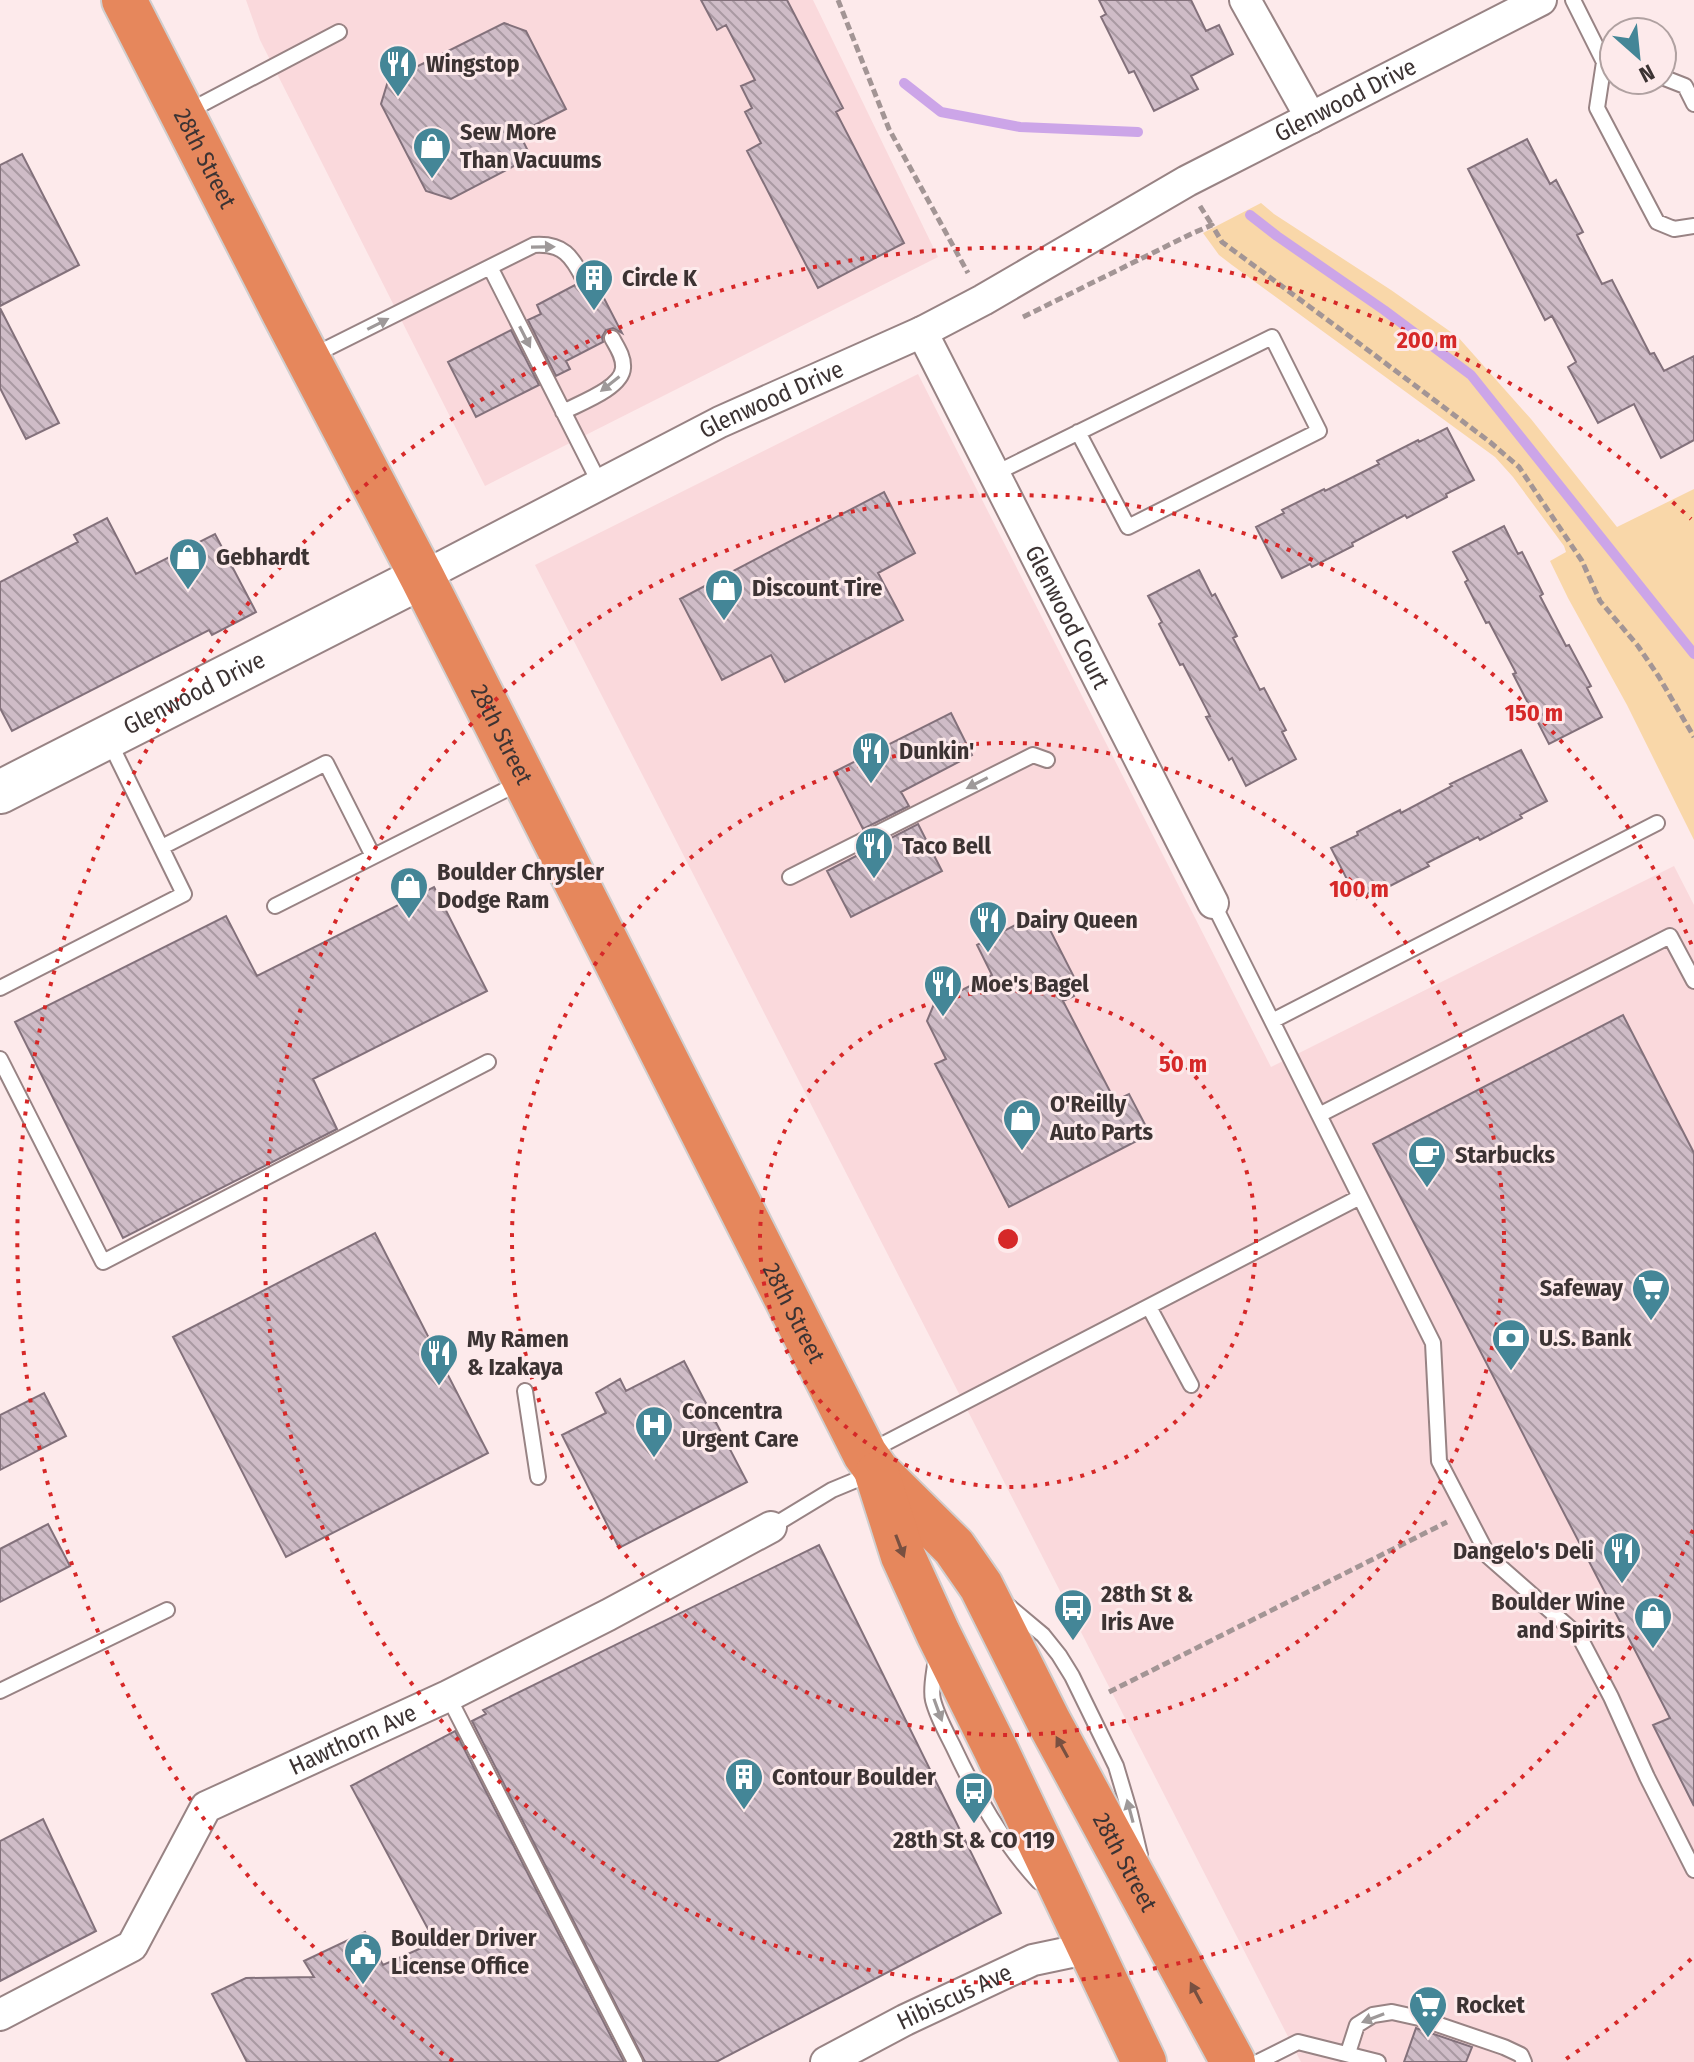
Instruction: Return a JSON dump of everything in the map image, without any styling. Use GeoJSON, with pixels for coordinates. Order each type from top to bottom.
{"type":"FeatureCollection","features":[{"type":"Feature","properties":{"kind":"highway","name":"28th Street"},"geometry":{"type":"LineString","coordinates":[[124,0],[422,577],[871,1462],[903,1556],[938,1633],[1144,2062]]}},
{"type":"Feature","properties":{"kind":"highway","name":"28th Street"},"geometry":{"type":"LineString","coordinates":[[871,1462],[954,1547],[981,1586],[1049,1722],[1233,2062]]}},
{"type":"Feature","properties":{"kind":"street"},"geometry":{"type":"LineString","coordinates":[[1245,0],[1311,118]]}},
{"type":"Feature","properties":{"kind":"street","name":"Glenwood Drive"},"geometry":{"type":"LineString","coordinates":[[0,792],[720,422],[922,332],[1187,181],[1541,0]]}},
{"type":"Feature","properties":{"kind":"street","name":"Glenwood Court"},"geometry":{"type":"LineString","coordinates":[[922,332],[1213,903]]}},
{"type":"Feature","properties":{"kind":"street","name":"Hawthorn Ave"},"geometry":{"type":"LineString","coordinates":[[0,2015],[132,1946],[206,1807],[448,1696],[608,1615],[771,1527]]}},
{"type":"Feature","properties":{"kind":"street","name":"Hibiscus Ave"},"geometry":{"type":"LineString","coordinates":[[826,2062],[905,2020],[1084,1935]]}},
{"type":"Feature","properties":{"kind":"lane"},"geometry":{"type":"LineString","coordinates":[[1573,0],[1598,44]]}},
{"type":"Feature","properties":{"kind":"lane"},"geometry":{"type":"LineString","coordinates":[[182,114],[339,32]]}},
{"type":"Feature","properties":{"kind":"lane"},"geometry":{"type":"LineString","coordinates":[[1678,83],[1685,86],[1694,104]]}},
{"type":"Feature","properties":{"kind":"lane"},"geometry":{"type":"LineString","coordinates":[[1600,96],[1597,108],[1657,222],[1674,229],[1694,226]]}},
{"type":"Feature","properties":{"kind":"lane"},"geometry":{"type":"LineString","coordinates":[[308,358],[534,245],[558,247],[570,256],[584,280]]}},
{"type":"Feature","properties":{"kind":"lane"},"geometry":{"type":"LineString","coordinates":[[490,267],[600,484]]}},
{"type":"Feature","properties":{"kind":"lane"},"geometry":{"type":"LineString","coordinates":[[994,474],[1078,432],[1272,337],[1319,431],[1128,527],[1078,432]]}},
{"type":"Feature","properties":{"kind":"lane"},"geometry":{"type":"LineString","coordinates":[[563,412],[615,384],[621,375],[622,357],[612,338]]}},
{"type":"Feature","properties":{"kind":"lane"},"geometry":{"type":"LineString","coordinates":[[0,988],[184,894],[107,737]]}},
{"type":"Feature","properties":{"kind":"lane"},"geometry":{"type":"LineString","coordinates":[[790,877],[1033,755],[1047,760]]}},
{"type":"Feature","properties":{"kind":"lane"},"geometry":{"type":"LineString","coordinates":[[162,847],[326,763],[373,856]]}},
{"type":"Feature","properties":{"kind":"lane"},"geometry":{"type":"LineString","coordinates":[[275,906],[525,780]]}},
{"type":"Feature","properties":{"kind":"lane"},"geometry":{"type":"LineString","coordinates":[[1272,1021],[1657,823]]}},
{"type":"Feature","properties":{"kind":"lane"},"geometry":{"type":"LineString","coordinates":[[1213,903],[1433,1343],[1439,1461],[1489,1557],[1579,1636],[1694,1868]]}},
{"type":"Feature","properties":{"kind":"lane"},"geometry":{"type":"LineString","coordinates":[[1319,1115],[1670,936],[1694,981]]}},
{"type":"Feature","properties":{"kind":"lane"},"geometry":{"type":"LineString","coordinates":[[0,1059],[103,1262],[488,1062]]}},
{"type":"Feature","properties":{"kind":"lane"},"geometry":{"type":"LineString","coordinates":[[771,1527],[871,1462],[1149,1307],[1360,1197]]}},
{"type":"Feature","properties":{"kind":"lane"},"geometry":{"type":"LineString","coordinates":[[1149,1307],[1191,1385]]}},
{"type":"Feature","properties":{"kind":"lane"},"geometry":{"type":"LineString","coordinates":[[525,1391],[538,1477]]}},
{"type":"Feature","properties":{"kind":"lane"},"geometry":{"type":"LineString","coordinates":[[0,1691],[167,1610]]}},
{"type":"Feature","properties":{"kind":"lane"},"geometry":{"type":"LineString","coordinates":[[448,1696],[635,2062]]}},
{"type":"Feature","properties":{"kind":"lane"},"geometry":{"type":"LineString","coordinates":[[1348,2053],[1357,2025],[1373,2015],[1392,2012],[1504,2047],[1521,2055],[1524,2062]]}},
{"type":"Feature","properties":{"kind":"lane"},"geometry":{"type":"LineString","coordinates":[[1258,2062],[1298,2042],[1378,2062]]}},
{"type":"Feature","properties":{"kind":"path"},"geometry":{"type":"LineString","coordinates":[[1109,1692],[1466,1512]]}},
{"type":"Feature","properties":{"kind":"shaded area"},"geometry":{"type":"Polygon","coordinates":[[[246,0],[813,0],[938,257],[485,486],[260,40],[246,0]]]}},
{"type":"Feature","properties":{"kind":"shaded area"},"geometry":{"type":"Polygon","coordinates":[[[1261,203],[1458,337],[1531,419],[1617,527],[1694,489],[1694,840],[1550,561],[1566,552],[1564,546],[1513,477],[1495,457],[1219,255],[1203,233],[1261,203]]]}},
{"type":"Feature","properties":{"kind":"shaded area"},"geometry":{"type":"Polygon","coordinates":[[[918,374],[1271,1067],[1674,866],[1694,905],[1694,2062],[1301,2062],[535,565],[918,374]]]}},
{"type":"Feature","properties":{"kind":"building"},"geometry":{"type":"Polygon","coordinates":[[[701,0],[787,0],[843,108],[836,112],[904,243],[818,288],[747,151],[761,143],[745,112],[752,108],[741,86],[755,80],[726,25],[717,30],[701,0]]]}},
{"type":"Feature","properties":{"kind":"building"},"geometry":{"type":"Polygon","coordinates":[[[1099,0],[1191,0],[1206,31],[1219,25],[1233,54],[1191,76],[1198,89],[1154,111],[1134,71],[1129,73],[1101,17],[1106,14],[1099,0]]]}},
{"type":"Feature","properties":{"kind":"building"},"geometry":{"type":"Polygon","coordinates":[[[504,23],[526,31],[566,109],[519,133],[531,157],[451,199],[426,191],[381,104],[388,81],[504,23]]]}},
{"type":"Feature","properties":{"kind":"building"},"geometry":{"type":"Polygon","coordinates":[[[1527,139],[1550,184],[1556,180],[1583,232],[1577,235],[1602,284],[1612,280],[1650,354],[1654,353],[1664,371],[1694,356],[1694,440],[1661,458],[1634,404],[1598,423],[1568,367],[1576,362],[1552,316],[1545,320],[1468,169],[1527,139]]]}},
{"type":"Feature","properties":{"kind":"building"},"geometry":{"type":"Polygon","coordinates":[[[22,154],[79,265],[0,306],[0,165],[22,154]]]}},
{"type":"Feature","properties":{"kind":"building"},"geometry":{"type":"Polygon","coordinates":[[[594,279],[622,333],[613,328],[606,330],[603,342],[566,361],[570,369],[556,376],[528,320],[541,314],[537,305],[575,285],[579,289],[588,289],[594,279]]]}},
{"type":"Feature","properties":{"kind":"building"},"geometry":{"type":"Polygon","coordinates":[[[0,308],[59,423],[26,439],[0,388],[0,308]]]}},
{"type":"Feature","properties":{"kind":"building"},"geometry":{"type":"Polygon","coordinates":[[[511,330],[539,385],[476,417],[448,362],[511,330]]]}},
{"type":"Feature","properties":{"kind":"building"},"geometry":{"type":"Polygon","coordinates":[[[1447,428],[1474,480],[1312,567],[1310,564],[1282,578],[1256,527],[1284,513],[1282,510],[1447,428]]]}},
{"type":"Feature","properties":{"kind":"building"},"geometry":{"type":"Polygon","coordinates":[[[884,492],[915,553],[878,573],[903,620],[785,682],[771,655],[722,680],[680,599],[884,492]]]}},
{"type":"Feature","properties":{"kind":"building"},"geometry":{"type":"Polygon","coordinates":[[[107,518],[136,574],[215,534],[256,612],[212,635],[209,630],[12,731],[0,708],[0,582],[78,542],[74,535],[107,518]]]}},
{"type":"Feature","properties":{"kind":"building"},"geometry":{"type":"Polygon","coordinates":[[[1504,526],[1518,554],[1522,552],[1543,594],[1540,596],[1591,686],[1587,688],[1602,717],[1549,744],[1513,674],[1516,673],[1465,582],[1468,580],[1453,552],[1504,526]]]}},
{"type":"Feature","properties":{"kind":"building"},"geometry":{"type":"Polygon","coordinates":[[[1199,570],[1237,636],[1233,638],[1260,690],[1264,688],[1286,730],[1282,732],[1296,759],[1246,786],[1206,717],[1210,716],[1183,664],[1180,665],[1148,596],[1199,570]]]}},
{"type":"Feature","properties":{"kind":"building"},"geometry":{"type":"Polygon","coordinates":[[[951,713],[972,755],[901,792],[909,806],[863,829],[834,772],[951,713]]]}},
{"type":"Feature","properties":{"kind":"building"},"geometry":{"type":"Polygon","coordinates":[[[1521,750],[1547,801],[1480,840],[1478,837],[1427,863],[1429,866],[1357,899],[1331,848],[1521,750]]]}},
{"type":"Feature","properties":{"kind":"building"},"geometry":{"type":"Polygon","coordinates":[[[918,824],[942,871],[851,917],[827,871],[918,824]]]}},
{"type":"Feature","properties":{"kind":"building"},"geometry":{"type":"Polygon","coordinates":[[[434,887],[487,991],[313,1079],[337,1129],[123,1238],[15,1022],[226,916],[257,976],[434,887]]]}},
{"type":"Feature","properties":{"kind":"building"},"geometry":{"type":"Polygon","coordinates":[[[1031,917],[1036,927],[1046,922],[1076,981],[1069,987],[1074,996],[1063,1001],[1115,1101],[1129,1094],[1150,1134],[1009,1207],[935,1064],[946,1059],[927,1021],[934,1004],[992,975],[977,945],[1031,917]]]}},
{"type":"Feature","properties":{"kind":"building"},"geometry":{"type":"Polygon","coordinates":[[[1623,1015],[1694,1153],[1694,1806],[1653,1725],[1670,1718],[1373,1144],[1623,1015]]]}},
{"type":"Feature","properties":{"kind":"building"},"geometry":{"type":"Polygon","coordinates":[[[375,1233],[488,1453],[286,1557],[173,1337],[375,1233]]]}},
{"type":"Feature","properties":{"kind":"building","name":"Concentra Urgent Care"},"geometry":{"type":"Polygon","coordinates":[[[684,1361],[747,1482],[619,1548],[562,1435],[606,1413],[596,1393],[620,1379],[626,1391],[684,1361]]]}},
{"type":"Feature","properties":{"kind":"building"},"geometry":{"type":"Polygon","coordinates":[[[44,1393],[66,1436],[0,1470],[0,1415],[44,1393]]]}},
{"type":"Feature","properties":{"kind":"building"},"geometry":{"type":"Polygon","coordinates":[[[48,1524],[70,1566],[0,1602],[0,1549],[48,1524]]]}},
{"type":"Feature","properties":{"kind":"building","name":"Contour Boulder"},"geometry":{"type":"Polygon","coordinates":[[[819,1545],[1001,1913],[716,2062],[645,2062],[472,1721],[486,1714],[483,1710],[819,1545]]]}},
{"type":"Feature","properties":{"kind":"building"},"geometry":{"type":"Polygon","coordinates":[[[455,1731],[624,2062],[247,2062],[212,1994],[246,1978],[314,1977],[304,1961],[365,1932],[383,1965],[435,1942],[351,1786],[455,1731]]]}},
{"type":"Feature","properties":{"kind":"building"},"geometry":{"type":"Polygon","coordinates":[[[43,1819],[96,1931],[0,1981],[0,1841],[43,1819]]]}},
{"type":"Feature","properties":{"kind":"building","name":"Rocket"},"geometry":{"type":"Polygon","coordinates":[[[1416,2028],[1472,2047],[1466,2062],[1404,2062],[1416,2028]]]}},
{"type":"Feature","properties":{"kind":"waterway"},"geometry":{"type":"LineString","coordinates":[[904,83],[941,112],[1020,127],[1138,132]]}},
{"type":"Feature","properties":{"kind":"waterway"},"geometry":{"type":"LineString","coordinates":[[1250,215],[1471,375],[1694,654]]}},
{"type":"Feature","properties":{"kind":"place","name":"Wingstop"},"geometry":{"type":"Point","coordinates":[398,98]}},
{"type":"Feature","properties":{"kind":"place","name":"Sew More Than Vacuums"},"geometry":{"type":"Point","coordinates":[432,180]}},
{"type":"Feature","properties":{"kind":"place","name":"Circle K"},"geometry":{"type":"Point","coordinates":[594,312]}},
{"type":"Feature","properties":{"kind":"place","name":"Gebhardt"},"geometry":{"type":"Point","coordinates":[188,591]}},
{"type":"Feature","properties":{"kind":"place","name":"Discount Tire"},"geometry":{"type":"Point","coordinates":[724,622]}},
{"type":"Feature","properties":{"kind":"place","name":"Dunkin'"},"geometry":{"type":"Point","coordinates":[871,785]}},
{"type":"Feature","properties":{"kind":"place","name":"Taco Bell"},"geometry":{"type":"Point","coordinates":[874,880]}},
{"type":"Feature","properties":{"kind":"place","name":"Boulder Chrysler Dodge Ram"},"geometry":{"type":"Point","coordinates":[409,920]}},
{"type":"Feature","properties":{"kind":"place","name":"Dairy Queen"},"geometry":{"type":"Point","coordinates":[988,954]}},
{"type":"Feature","properties":{"kind":"place","name":"Moe's Bagel"},"geometry":{"type":"Point","coordinates":[943,1018]}},
{"type":"Feature","properties":{"kind":"place","name":"O'Reilly Auto Parts"},"geometry":{"type":"Point","coordinates":[1022,1152]}},
{"type":"Feature","properties":{"kind":"place","name":"Starbucks"},"geometry":{"type":"Point","coordinates":[1427,1189]}},
{"type":"Feature","properties":{"kind":"place","name":"Safeway"},"geometry":{"type":"Point","coordinates":[1651,1322]}},
{"type":"Feature","properties":{"kind":"place","name":"U.S. Bank"},"geometry":{"type":"Point","coordinates":[1511,1372]}},
{"type":"Feature","properties":{"kind":"place","name":"My Ramen & Izakaya"},"geometry":{"type":"Point","coordinates":[439,1387]}},
{"type":"Feature","properties":{"kind":"place","name":"Concentra Urgent Care"},"geometry":{"type":"Point","coordinates":[654,1459]}},
{"type":"Feature","properties":{"kind":"place","name":"Dangelo's Deli"},"geometry":{"type":"Point","coordinates":[1622,1585]}},
{"type":"Feature","properties":{"kind":"place","name":"28th St & Iris Ave"},"geometry":{"type":"Point","coordinates":[1073,1642]}},
{"type":"Feature","properties":{"kind":"place","name":"Boulder Wine and Spirits"},"geometry":{"type":"Point","coordinates":[1653,1650]}},
{"type":"Feature","properties":{"kind":"place","name":"Contour Boulder"},"geometry":{"type":"Point","coordinates":[744,1811]}},
{"type":"Feature","properties":{"kind":"place","name":"28th St & CO 119"},"geometry":{"type":"Point","coordinates":[974,1825]}},
{"type":"Feature","properties":{"kind":"place","name":"Boulder Driver License Office"},"geometry":{"type":"Point","coordinates":[363,1986]}},
{"type":"Feature","properties":{"kind":"place","name":"Rocket"},"geometry":{"type":"Point","coordinates":[1428,2039]}}]}
